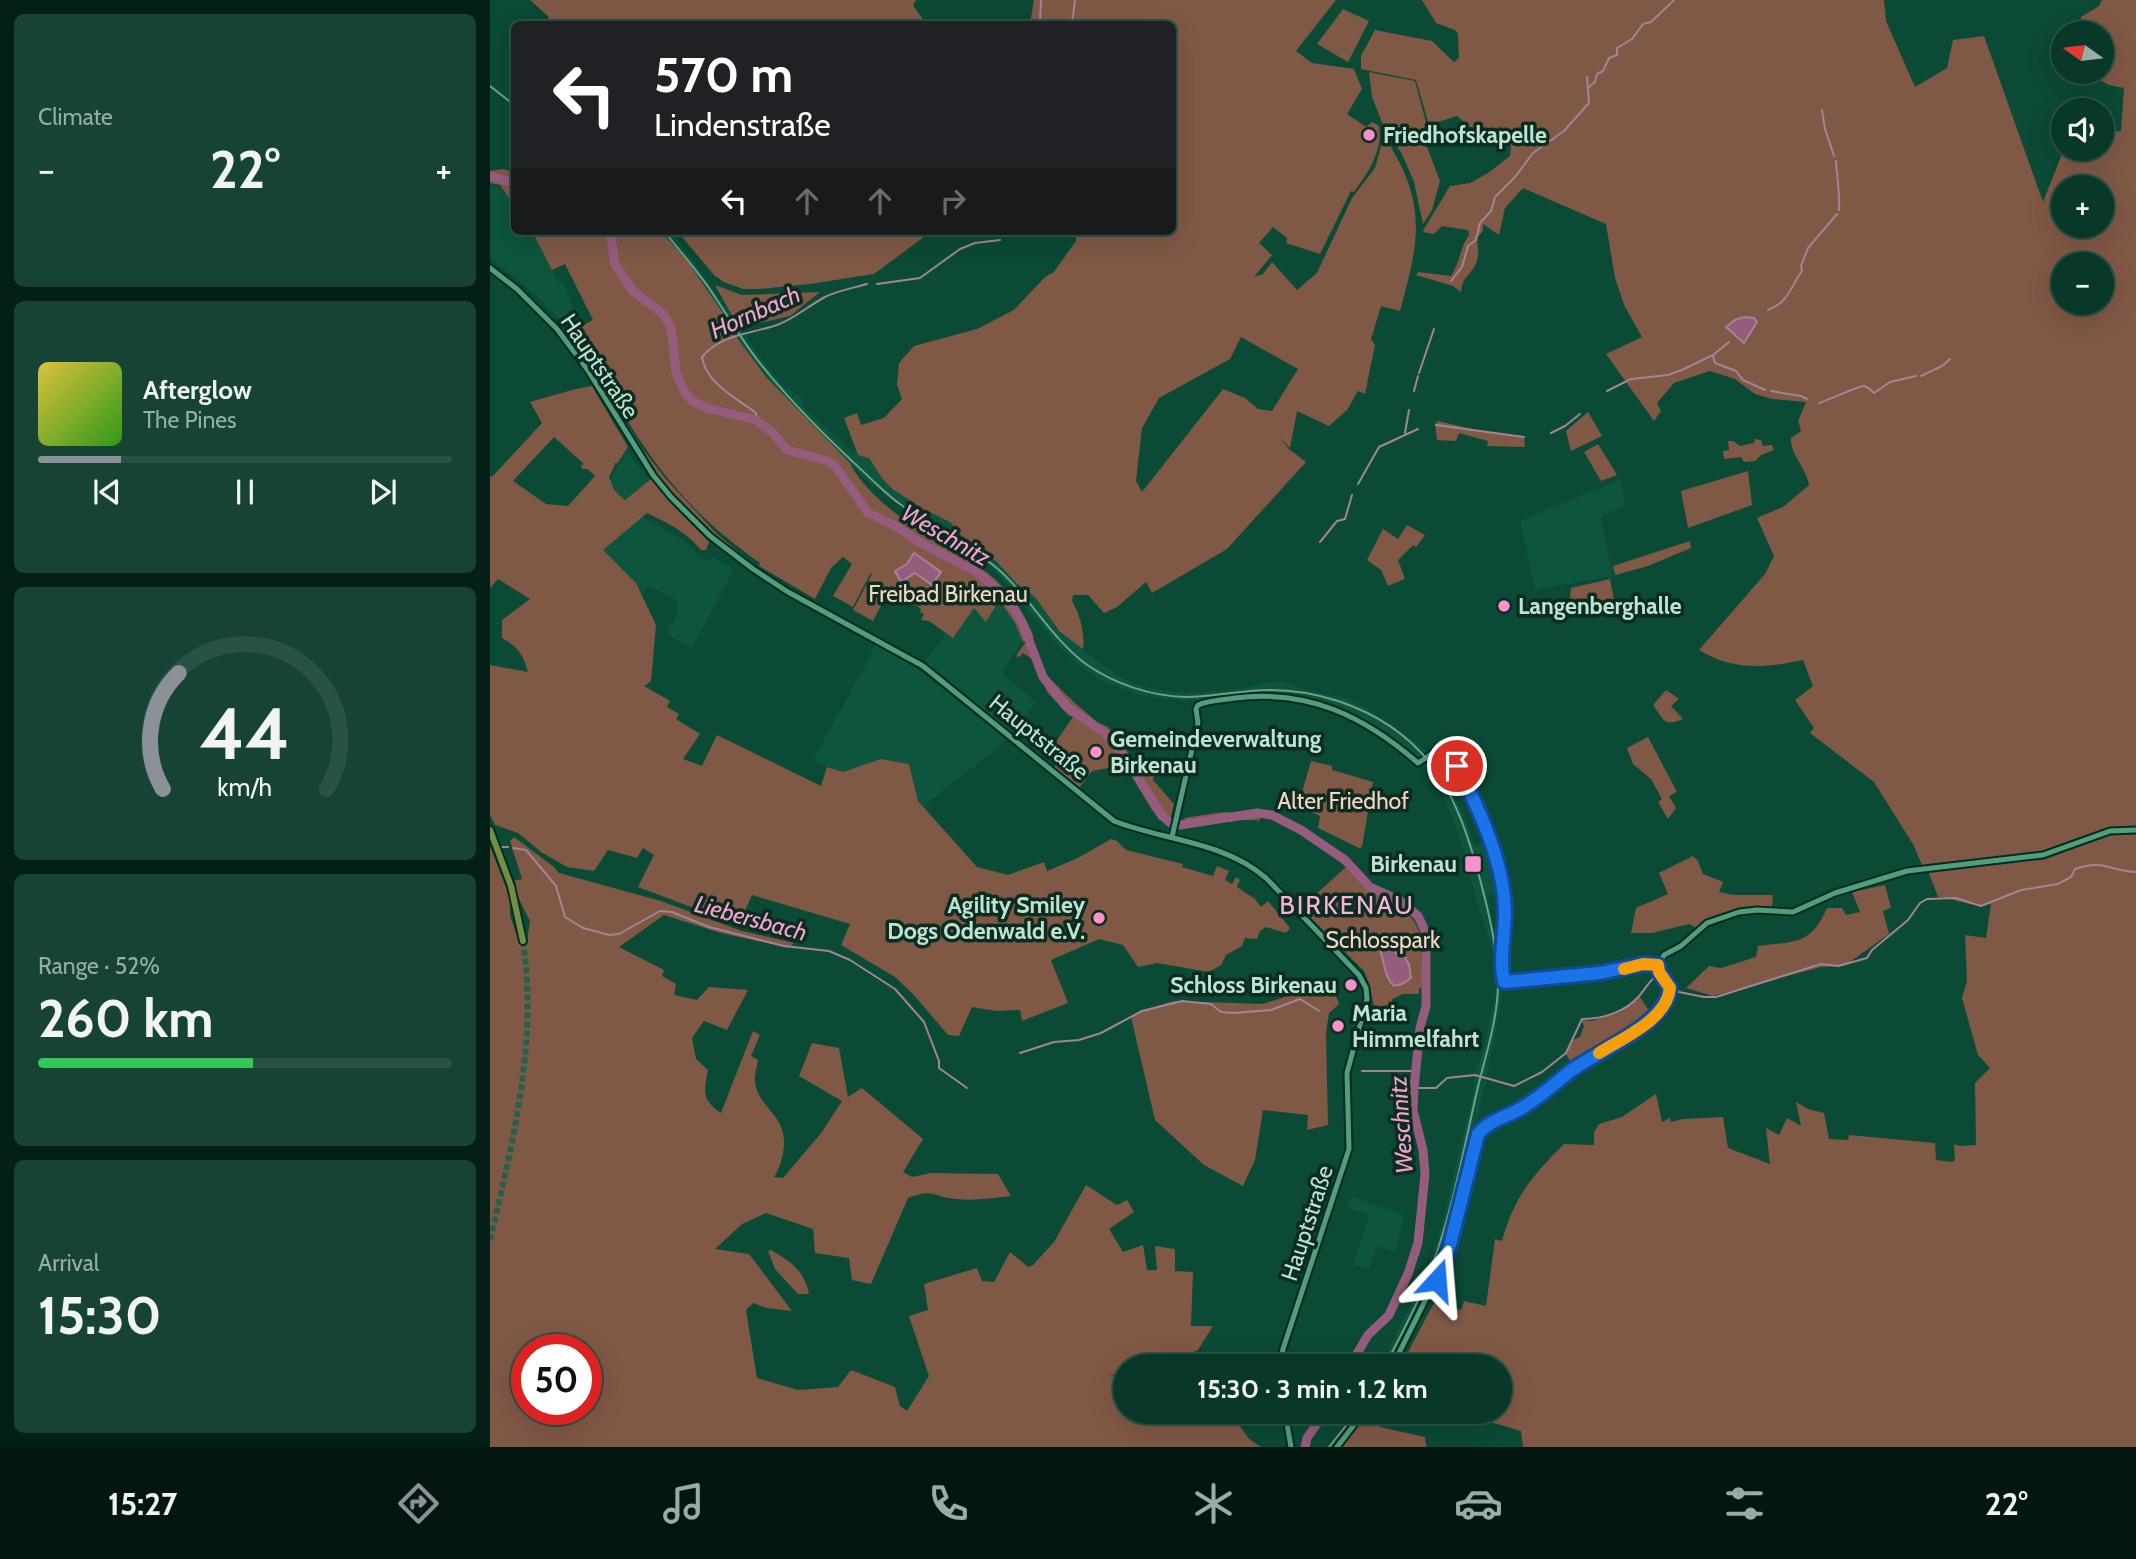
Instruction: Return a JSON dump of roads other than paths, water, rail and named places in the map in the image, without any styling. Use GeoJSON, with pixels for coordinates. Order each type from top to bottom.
{"type":"FeatureCollection","features":[{"type":"Feature","properties":{"kind":"main road","name":"Hauptstraße"},"geometry":{"type":"LineString","coordinates":[[490,268],[517,289],[557,329],[587,369],[653,475],[671,497],[717,542],[788,592],[923,666],[1114,821],[1228,855],[1257,871],[1362,979],[1367,992],[1366,1008],[1348,1073],[1349,1149],[1282,1354]]}},
{"type":"Feature","properties":{"kind":"main road"},"geometry":{"type":"LineString","coordinates":[[1172,837],[1198,723],[1196,709],[1202,702],[1243,697],[1284,697],[1308,701],[1360,720],[1382,733],[1419,763],[1442,747],[1456,765],[1488,831],[1505,906],[1502,962],[1504,982],[1600,973],[1643,964],[1658,965]]}},
{"type":"Feature","properties":{"kind":"main road"},"geometry":{"type":"LineString","coordinates":[[1399,1354],[1430,1295],[1450,1245],[1478,1134],[1487,1126],[1536,1099],[1567,1073],[1640,1027],[1661,1009],[1670,988],[1660,974],[1658,965],[1662,957],[1681,946],[1707,923],[1739,912],[1793,912],[1835,893],[1907,871],[2043,855],[2099,835],[2122,829],[2136,830]]}},
{"type":"Feature","properties":{"kind":"main road"},"geometry":{"type":"LineString","coordinates":[[490,830],[511,886],[523,941]]}},
{"type":"Feature","properties":{"kind":"main road"},"geometry":{"type":"LineString","coordinates":[[1287,1424],[1290,1447]]}},
{"type":"Feature","properties":{"kind":"main road"},"geometry":{"type":"LineString","coordinates":[[1337,1447],[1355,1424]]}},
{"type":"Feature","properties":{"kind":"waterway"},"geometry":{"type":"LineString","coordinates":[[1040,21],[1041,0]]}},
{"type":"Feature","properties":{"kind":"waterway","name":"Hornbach"},"geometry":{"type":"LineString","coordinates":[[1072,21],[1075,0]]}},
{"type":"Feature","properties":{"kind":"waterway"},"geometry":{"type":"LineString","coordinates":[[1589,87],[1595,82],[1597,74],[1603,71],[1609,58],[1617,55],[1617,48],[1632,39],[1643,24],[1651,22],[1674,0]]}},
{"type":"Feature","properties":{"kind":"waterway"},"geometry":{"type":"LineString","coordinates":[[1451,281],[1462,267],[1468,246],[1476,240],[1480,223],[1491,211],[1495,197],[1533,153],[1564,131],[1589,103],[1587,77]]}},
{"type":"Feature","properties":{"kind":"waterway"},"geometry":{"type":"LineString","coordinates":[[1822,110],[1834,156]]}},
{"type":"Feature","properties":{"kind":"waterway"},"geometry":{"type":"LineString","coordinates":[[1836,161],[1839,210]]}},
{"type":"Feature","properties":{"kind":"waterway","name":"Weschnitz"},"geometry":{"type":"LineString","coordinates":[[490,176],[511,182]]}},
{"type":"Feature","properties":{"kind":"waterway"},"geometry":{"type":"LineString","coordinates":[[1768,310],[1780,303],[1788,293],[1802,271],[1801,266],[1808,248],[1837,214]]}},
{"type":"Feature","properties":{"kind":"waterway","name":"Weschnitz"},"geometry":{"type":"LineString","coordinates":[[609,235],[615,264],[633,291],[663,314],[671,327],[676,372],[684,391],[692,401],[707,408],[756,420],[773,433],[787,450],[828,461],[836,467],[868,513],[978,573],[998,590],[1022,622],[1043,677],[1067,707],[1111,739],[1162,816],[1171,823],[1180,825],[1257,813],[1272,815],[1301,830],[1345,860],[1370,887],[1399,900],[1418,916],[1426,933],[1426,1006],[1420,1028],[1413,1110],[1423,1150],[1425,1174],[1418,1243],[1408,1274],[1389,1315],[1368,1335],[1357,1354]]}},
{"type":"Feature","properties":{"kind":"waterway","name":"Hornbach"},"geometry":{"type":"LineString","coordinates":[[877,284],[920,278],[960,249],[975,243],[1000,240]]}},
{"type":"Feature","properties":{"kind":"waterway","name":"Hornbach"},"geometry":{"type":"LineString","coordinates":[[756,420],[756,413],[709,375],[702,357],[727,339],[777,325],[825,297],[867,284]]}},
{"type":"Feature","properties":{"kind":"waterway"},"geometry":{"type":"LineString","coordinates":[[1419,373],[1434,329]]}},
{"type":"Feature","properties":{"kind":"waterway"},"geometry":{"type":"LineString","coordinates":[[1607,391],[1631,379],[1668,375],[1682,370],[1713,355],[1729,342]]}},
{"type":"Feature","properties":{"kind":"waterway"},"geometry":{"type":"LineString","coordinates":[[1713,356],[1715,363],[1736,371],[1743,380],[1765,390]]}},
{"type":"Feature","properties":{"kind":"waterway"},"geometry":{"type":"LineString","coordinates":[[1921,376],[1950,359]]}},
{"type":"Feature","properties":{"kind":"waterway"},"geometry":{"type":"LineString","coordinates":[[1414,391],[1418,376]]}},
{"type":"Feature","properties":{"kind":"waterway"},"geometry":{"type":"LineString","coordinates":[[1819,403],[1861,386],[1874,393],[1890,382],[1916,376]]}},
{"type":"Feature","properties":{"kind":"waterway"},"geometry":{"type":"LineString","coordinates":[[1771,391],[1807,399]]}},
{"type":"Feature","properties":{"kind":"waterway"},"geometry":{"type":"LineString","coordinates":[[1405,433],[1409,410]]}},
{"type":"Feature","properties":{"kind":"waterway"},"geometry":{"type":"LineString","coordinates":[[1551,433],[1580,414]]}},
{"type":"Feature","properties":{"kind":"waterway"},"geometry":{"type":"LineString","coordinates":[[1436,425],[1524,437]]}},
{"type":"Feature","properties":{"kind":"waterway"},"geometry":{"type":"LineString","coordinates":[[1358,484],[1379,447],[1418,429]]}},
{"type":"Feature","properties":{"kind":"waterway"},"geometry":{"type":"LineString","coordinates":[[1320,542],[1337,521],[1345,519],[1352,495]]}},
{"type":"Feature","properties":{"kind":"waterway","name":"Liebersbach"},"geometry":{"type":"LineString","coordinates":[[498,847],[508,847]]}},
{"type":"Feature","properties":{"kind":"waterway","name":"Liebersbach"},"geometry":{"type":"LineString","coordinates":[[513,848],[526,850],[556,886],[565,917],[583,928],[609,935],[619,934],[660,911],[672,912],[709,927],[784,946],[829,951],[850,960],[895,989],[924,1022],[939,1061],[939,1068],[967,1088]]}},
{"type":"Feature","properties":{"kind":"waterway"},"geometry":{"type":"LineString","coordinates":[[1664,974],[1679,992],[1716,997],[1821,964],[1838,966],[1867,958],[1872,950],[1908,920],[1920,903],[1927,899],[1956,898],[1981,906],[2021,890],[2058,884],[2071,877],[2075,869],[2085,866],[2100,865],[2136,872]]}},
{"type":"Feature","properties":{"kind":"waterway"},"geometry":{"type":"LineString","coordinates":[[1414,1088],[1436,1088],[1447,1078],[1475,1075],[1514,1086],[1542,1072],[1566,1053],[1582,1019],[1598,1018],[1621,1010],[1634,1001],[1659,974]]}},
{"type":"Feature","properties":{"kind":"waterway","name":"Liebersbach"},"geometry":{"type":"LineString","coordinates":[[1020,1053],[1054,1042],[1079,1040],[1101,1033],[1142,1011],[1182,1001],[1211,1004],[1221,1012],[1234,1013],[1271,1010],[1300,999],[1319,1011]]}},
{"type":"Feature","properties":{"kind":"waterway","name":"Liebersbach"},"geometry":{"type":"LineString","coordinates":[[1362,1071],[1415,1071]]}},
{"type":"Feature","properties":{"kind":"waterway","name":"Weschnitz"},"geometry":{"type":"LineString","coordinates":[[1305,1447],[1307,1438],[1317,1424]]}},
{"type":"Feature","properties":{"kind":"tunnel"},"geometry":{"type":"LineString","coordinates":[[490,1240],[521,1092],[527,1017],[523,941]]}},
{"type":"Feature","properties":{"kind":"railway"},"geometry":{"type":"LineString","coordinates":[[490,86],[511,103]]}},
{"type":"Feature","properties":{"kind":"railway"},"geometry":{"type":"LineString","coordinates":[[667,235],[704,281],[759,362],[819,429],[897,502],[998,569],[1073,654],[1086,664],[1133,688],[1172,696],[1193,697],[1284,690],[1338,701],[1370,714],[1396,730],[1418,749],[1436,771],[1462,822],[1481,883],[1495,948],[1497,1000],[1458,1178],[1440,1243],[1417,1304],[1391,1354]]}},
{"type":"Feature","properties":{"kind":"railway"},"geometry":{"type":"LineString","coordinates":[[1329,1447],[1347,1424]]}},
{"type":"Feature","properties":{"kind":"place","name":"Friedhofskapelle"},"geometry":{"type":"Point","coordinates":[1369,135]}},
{"type":"Feature","properties":{"kind":"place","name":"Langenberghalle"},"geometry":{"type":"Point","coordinates":[1504,606]}},
{"type":"Feature","properties":{"kind":"place","name":"Gemeindeverwaltung Birkenau"},"geometry":{"type":"Point","coordinates":[1096,752]}},
{"type":"Feature","properties":{"kind":"place","name":"Birkenau"},"geometry":{"type":"Point","coordinates":[1473,864]}},
{"type":"Feature","properties":{"kind":"place","name":"Agility Smiley Dogs Odenwald e.V."},"geometry":{"type":"Point","coordinates":[1099,918]}},
{"type":"Feature","properties":{"kind":"place","name":"Schloss Birkenau"},"geometry":{"type":"Point","coordinates":[1351,985]}},
{"type":"Feature","properties":{"kind":"place","name":"Maria Himmelfahrt"},"geometry":{"type":"Point","coordinates":[1338,1026]}},
{"type":"Feature","properties":{"kind":"district","name":"BIRKENAU"},"geometry":{"type":"Point","coordinates":[1347,905]}},
{"type":"Feature","properties":{"kind":"park label","name":"Freibad Birkenau"},"geometry":{"type":"Point","coordinates":[948,594]}},
{"type":"Feature","properties":{"kind":"park label","name":"Alter Friedhof"},"geometry":{"type":"Point","coordinates":[1343,801]}},
{"type":"Feature","properties":{"kind":"park label","name":"Schlosspark"},"geometry":{"type":"Point","coordinates":[1383,940]}}]}
